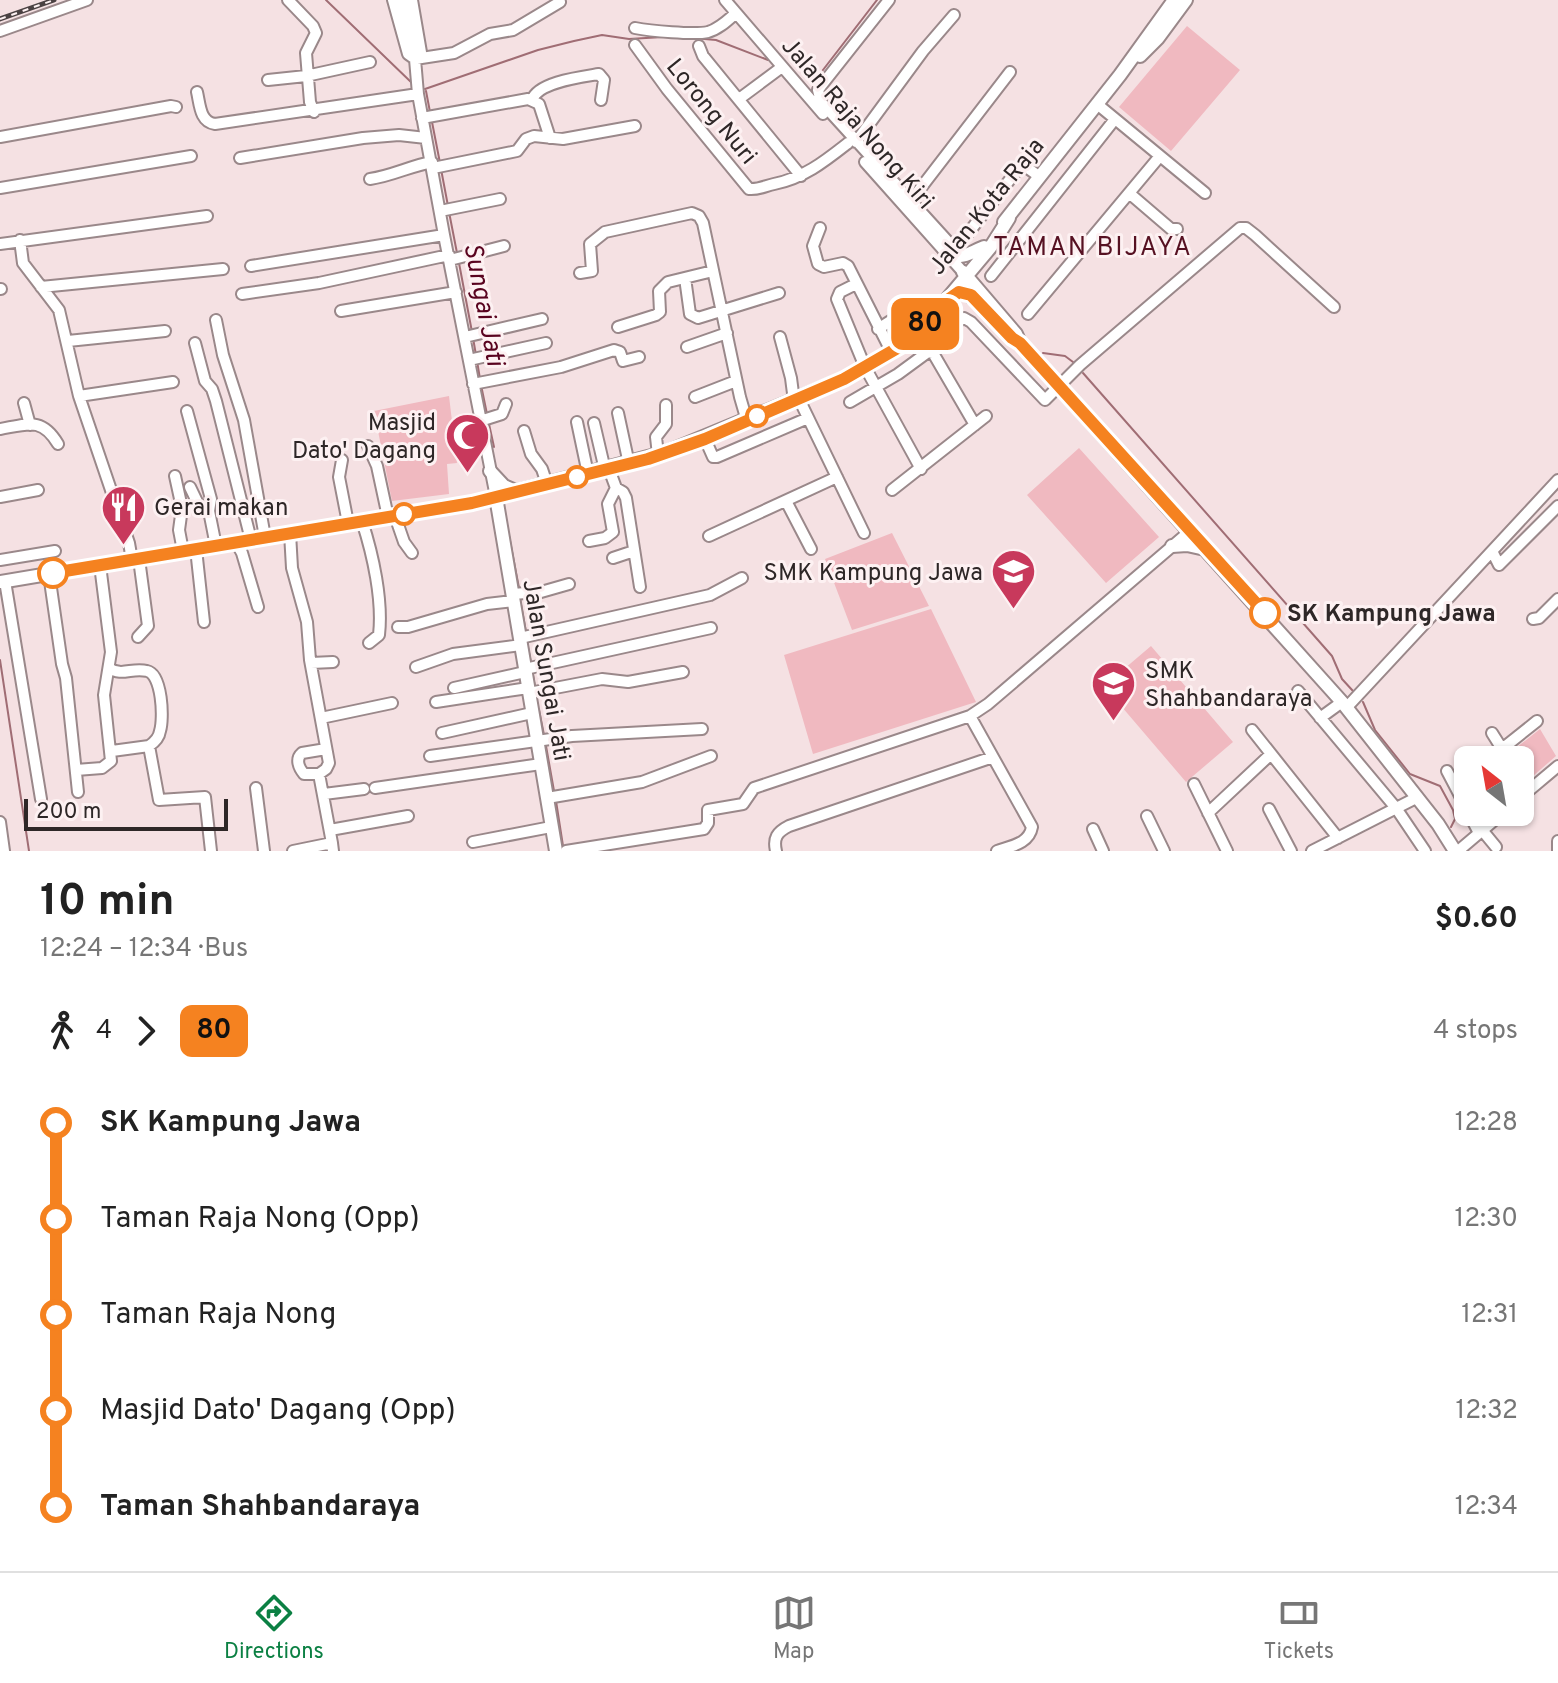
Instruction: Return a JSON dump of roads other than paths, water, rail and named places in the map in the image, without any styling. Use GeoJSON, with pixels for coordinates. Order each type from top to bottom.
{"type":"FeatureCollection","features":[{"type":"Feature","properties":{"kind":"main road","name":"Jalan Kota Raja"},"geometry":{"type":"LineString","coordinates":[[3,582],[472,503],[522,491],[629,464],[705,439],[865,367],[893,350],[926,319],[987,248],[1174,0]]}},
{"type":"Feature","properties":{"kind":"main road","name":"Jalan Kota Raja"},"geometry":{"type":"LineString","coordinates":[[1120,75],[1158,38],[1186,0]]}},
{"type":"Feature","properties":{"kind":"main road"},"geometry":{"type":"LineString","coordinates":[[944,249],[954,257],[962,257],[987,248]]}},
{"type":"Feature","properties":{"kind":"main road"},"geometry":{"type":"LineString","coordinates":[[987,248],[981,280],[989,307]]}},
{"type":"Feature","properties":{"kind":"main road"},"geometry":{"type":"LineString","coordinates":[[945,302],[963,276],[1012,338],[1020,343],[1208,550],[1344,704],[1456,851]]}},
{"type":"Feature","properties":{"kind":"main road"},"geometry":{"type":"LineString","coordinates":[[893,350],[959,292],[989,307]]}},
{"type":"Feature","properties":{"kind":"main road"},"geometry":{"type":"LineString","coordinates":[[490,471],[504,486],[522,491],[503,515],[502,533]]}},
{"type":"Feature","properties":{"kind":"main road","name":"Jalan Sungai Jati"},"geometry":{"type":"LineString","coordinates":[[496,497],[516,596],[532,713],[542,740],[541,764],[551,797],[551,827],[556,851]]}},
{"type":"Feature","properties":{"kind":"main road"},"geometry":{"type":"LineString","coordinates":[[472,503],[489,508],[502,533]]}},
{"type":"Feature","properties":{"kind":"main road"},"geometry":{"type":"LineString","coordinates":[[1172,546],[1187,545],[1208,550]]}},
{"type":"Feature","properties":{"kind":"street"},"geometry":{"type":"LineString","coordinates":[[0,31],[87,0]]}},
{"type":"Feature","properties":{"kind":"street"},"geometry":{"type":"LineString","coordinates":[[288,0],[316,33],[306,53],[310,102],[314,112]]}},
{"type":"Feature","properties":{"kind":"street"},"geometry":{"type":"LineString","coordinates":[[393,0],[408,54],[419,59],[449,55],[490,34],[513,30],[560,2]]}},
{"type":"Feature","properties":{"kind":"street"},"geometry":{"type":"LineString","coordinates":[[402,0],[419,59]]}},
{"type":"Feature","properties":{"kind":"street"},"geometry":{"type":"LineString","coordinates":[[412,0],[419,59],[417,89],[429,117],[426,138],[446,210],[444,235],[454,258],[456,292],[469,336],[486,420],[490,471],[496,497]]}},
{"type":"Feature","properties":{"kind":"street","name":"Jalan Raja Nong Kiri"},"geometry":{"type":"LineString","coordinates":[[725,0],[852,142],[944,249],[963,276]]}},
{"type":"Feature","properties":{"kind":"street"},"geometry":{"type":"LineString","coordinates":[[889,0],[818,90],[821,102],[852,142],[948,245],[959,245],[1022,164],[1040,177]]}},
{"type":"Feature","properties":{"kind":"street"},"geometry":{"type":"LineString","coordinates":[[635,28],[708,32],[736,13]]}},
{"type":"Feature","properties":{"kind":"street","name":"Lorong Nuri"},"geometry":{"type":"LineString","coordinates":[[635,45],[749,189],[756,190],[801,176],[852,142],[954,15]]}},
{"type":"Feature","properties":{"kind":"street"},"geometry":{"type":"LineString","coordinates":[[699,46],[703,56],[801,176]]}},
{"type":"Feature","properties":{"kind":"street"},"geometry":{"type":"LineString","coordinates":[[268,80],[370,62]]}},
{"type":"Feature","properties":{"kind":"street"},"geometry":{"type":"LineString","coordinates":[[739,99],[782,67]]}},
{"type":"Feature","properties":{"kind":"street"},"geometry":{"type":"LineString","coordinates":[[910,202],[1010,72]]}},
{"type":"Feature","properties":{"kind":"street"},"geometry":{"type":"LineString","coordinates":[[532,100],[534,93],[546,86],[599,74],[604,80],[601,100]]}},
{"type":"Feature","properties":{"kind":"street"},"geometry":{"type":"LineString","coordinates":[[197,92],[203,117],[210,124],[314,112],[417,89]]}},
{"type":"Feature","properties":{"kind":"street"},"geometry":{"type":"LineString","coordinates":[[429,117],[532,100],[539,104],[550,138]]}},
{"type":"Feature","properties":{"kind":"street"},"geometry":{"type":"LineString","coordinates":[[1097,104],[1205,193]]}},
{"type":"Feature","properties":{"kind":"street"},"geometry":{"type":"LineString","coordinates":[[0,137],[176,107]]}},
{"type":"Feature","properties":{"kind":"street"},"geometry":{"type":"LineString","coordinates":[[991,276],[1115,119]]}},
{"type":"Feature","properties":{"kind":"street"},"geometry":{"type":"LineString","coordinates":[[370,179],[390,176],[407,167],[517,151],[526,139],[534,136],[563,139],[635,126]]}},
{"type":"Feature","properties":{"kind":"street"},"geometry":{"type":"LineString","coordinates":[[240,158],[388,135],[426,138]]}},
{"type":"Feature","properties":{"kind":"street"},"geometry":{"type":"LineString","coordinates":[[0,188],[191,156]]}},
{"type":"Feature","properties":{"kind":"street"},"geometry":{"type":"LineString","coordinates":[[1028,314],[1160,156]]}},
{"type":"Feature","properties":{"kind":"street"},"geometry":{"type":"LineString","coordinates":[[1129,193],[1171,229],[1177,229]]}},
{"type":"Feature","properties":{"kind":"street"},"geometry":{"type":"LineString","coordinates":[[446,210],[500,199]]}},
{"type":"Feature","properties":{"kind":"street"},"geometry":{"type":"LineString","coordinates":[[580,273],[592,271],[590,244],[605,232],[692,213],[699,216],[747,421]]}},
{"type":"Feature","properties":{"kind":"street"},"geometry":{"type":"LineString","coordinates":[[0,244],[207,216]]}},
{"type":"Feature","properties":{"kind":"street"},"geometry":{"type":"LineString","coordinates":[[820,228],[813,246],[818,264],[824,267],[843,263],[848,266],[878,329],[893,350]]}},
{"type":"Feature","properties":{"kind":"street"},"geometry":{"type":"LineString","coordinates":[[926,319],[943,339],[955,323],[964,318],[971,322],[1045,400],[1236,230],[1246,228],[1255,235],[1334,307]]}},
{"type":"Feature","properties":{"kind":"street"},"geometry":{"type":"LineString","coordinates":[[251,266],[444,235]]}},
{"type":"Feature","properties":{"kind":"street"},"geometry":{"type":"LineString","coordinates":[[20,240],[23,263],[59,310],[79,396],[135,559],[148,626],[138,637]]}},
{"type":"Feature","properties":{"kind":"street"},"geometry":{"type":"LineString","coordinates":[[934,240],[963,276]]}},
{"type":"Feature","properties":{"kind":"street"},"geometry":{"type":"LineString","coordinates":[[242,294],[319,283],[504,246]]}},
{"type":"Feature","properties":{"kind":"street"},"geometry":{"type":"LineString","coordinates":[[41,287],[223,269]]}},
{"type":"Feature","properties":{"kind":"street"},"geometry":{"type":"LineString","coordinates":[[618,327],[660,312],[659,291],[662,286],[713,271]]}},
{"type":"Feature","properties":{"kind":"street"},"geometry":{"type":"LineString","coordinates":[[685,278],[692,317],[706,317],[779,293]]}},
{"type":"Feature","properties":{"kind":"street"},"geometry":{"type":"LineString","coordinates":[[856,284],[840,292],[837,299],[865,367],[921,469]]}},
{"type":"Feature","properties":{"kind":"street"},"geometry":{"type":"LineString","coordinates":[[341,311],[456,292]]}},
{"type":"Feature","properties":{"kind":"street"},"geometry":{"type":"LineString","coordinates":[[469,336],[542,319]]}},
{"type":"Feature","properties":{"kind":"street"},"geometry":{"type":"LineString","coordinates":[[216,320],[223,355],[244,420],[265,537]]}},
{"type":"Feature","properties":{"kind":"street"},"geometry":{"type":"LineString","coordinates":[[878,329],[892,320],[910,331]]}},
{"type":"Feature","properties":{"kind":"street"},"geometry":{"type":"LineString","coordinates":[[68,341],[165,331]]}},
{"type":"Feature","properties":{"kind":"street"},"geometry":{"type":"LineString","coordinates":[[687,347],[727,333]]}},
{"type":"Feature","properties":{"kind":"street"},"geometry":{"type":"LineString","coordinates":[[780,337],[796,400],[808,418],[864,533]]}},
{"type":"Feature","properties":{"kind":"street"},"geometry":{"type":"LineString","coordinates":[[195,343],[205,381],[216,401],[251,540]]}},
{"type":"Feature","properties":{"kind":"street"},"geometry":{"type":"LineString","coordinates":[[474,359],[546,343]]}},
{"type":"Feature","properties":{"kind":"street"},"geometry":{"type":"LineString","coordinates":[[478,384],[561,367],[614,350],[620,352],[623,361],[639,357]]}},
{"type":"Feature","properties":{"kind":"street"},"geometry":{"type":"LineString","coordinates":[[850,402],[923,354],[933,353],[975,425]]}},
{"type":"Feature","properties":{"kind":"street"},"geometry":{"type":"LineString","coordinates":[[695,397],[736,381]]}},
{"type":"Feature","properties":{"kind":"street"},"geometry":{"type":"LineString","coordinates":[[79,396],[173,382]]}},
{"type":"Feature","properties":{"kind":"street"},"geometry":{"type":"LineString","coordinates":[[24,403],[30,425]]}},
{"type":"Feature","properties":{"kind":"street"},"geometry":{"type":"LineString","coordinates":[[486,420],[502,414],[506,404]]}},
{"type":"Feature","properties":{"kind":"street"},"geometry":{"type":"LineString","coordinates":[[658,455],[656,437],[666,424],[666,405]]}},
{"type":"Feature","properties":{"kind":"street"},"geometry":{"type":"LineString","coordinates":[[187,411],[211,499],[209,511],[216,546]]}},
{"type":"Feature","properties":{"kind":"street"},"geometry":{"type":"LineString","coordinates":[[618,413],[629,464]]}},
{"type":"Feature","properties":{"kind":"street"},"geometry":{"type":"LineString","coordinates":[[892,490],[986,416]]}},
{"type":"Feature","properties":{"kind":"street"},"geometry":{"type":"LineString","coordinates":[[705,439],[713,457],[808,418]]}},
{"type":"Feature","properties":{"kind":"street"},"geometry":{"type":"LineString","coordinates":[[577,422],[588,474]]}},
{"type":"Feature","properties":{"kind":"street"},"geometry":{"type":"LineString","coordinates":[[594,423],[607,469],[616,488],[626,498],[640,587]]}},
{"type":"Feature","properties":{"kind":"street"},"geometry":{"type":"LineString","coordinates":[[0,429],[42,425],[49,429],[58,444]]}},
{"type":"Feature","properties":{"kind":"street"},"geometry":{"type":"LineString","coordinates":[[524,431],[531,454],[542,469],[547,484]]}},
{"type":"Feature","properties":{"kind":"street"},"geometry":{"type":"LineString","coordinates":[[368,446],[391,516],[412,553]]}},
{"type":"Feature","properties":{"kind":"street"},"geometry":{"type":"LineString","coordinates":[[342,460],[339,477],[348,523]]}},
{"type":"Feature","properties":{"kind":"street"},"geometry":{"type":"LineString","coordinates":[[175,476],[182,508],[179,530],[190,550],[204,622]]}},
{"type":"Feature","properties":{"kind":"street"},"geometry":{"type":"LineString","coordinates":[[709,536],[837,477]]}},
{"type":"Feature","properties":{"kind":"street"},"geometry":{"type":"LineString","coordinates":[[1320,718],[1344,704],[1558,480]]}},
{"type":"Feature","properties":{"kind":"street"},"geometry":{"type":"LineString","coordinates":[[190,487],[196,504],[201,510],[209,511]]}},
{"type":"Feature","properties":{"kind":"street"},"geometry":{"type":"LineString","coordinates":[[589,541],[605,538],[613,532],[608,504],[616,488]]}},
{"type":"Feature","properties":{"kind":"street"},"geometry":{"type":"LineString","coordinates":[[0,497],[38,490]]}},
{"type":"Feature","properties":{"kind":"street"},"geometry":{"type":"LineString","coordinates":[[786,501],[811,549]]}},
{"type":"Feature","properties":{"kind":"street"},"geometry":{"type":"LineString","coordinates":[[1492,551],[1499,565],[1558,506]]}},
{"type":"Feature","properties":{"kind":"street"},"geometry":{"type":"LineString","coordinates":[[362,521],[375,580],[380,625],[379,635],[369,643]]}},
{"type":"Feature","properties":{"kind":"street"},"geometry":{"type":"LineString","coordinates":[[566,851],[704,829],[708,823],[708,810],[743,804],[754,788],[970,716],[988,704],[1190,531]]}},
{"type":"Feature","properties":{"kind":"street"},"geometry":{"type":"LineString","coordinates":[[290,533],[292,568],[307,622],[329,763],[319,774],[304,774],[298,757],[302,753],[326,749]]}},
{"type":"Feature","properties":{"kind":"street"},"geometry":{"type":"LineString","coordinates":[[236,542],[258,607]]}},
{"type":"Feature","properties":{"kind":"street"},"geometry":{"type":"LineString","coordinates":[[0,560],[55,551]]}},
{"type":"Feature","properties":{"kind":"street"},"geometry":{"type":"LineString","coordinates":[[613,558],[634,551]]}},
{"type":"Feature","properties":{"kind":"street"},"geometry":{"type":"LineString","coordinates":[[76,770],[102,768],[111,761],[104,687],[111,652],[100,565]]}},
{"type":"Feature","properties":{"kind":"street"},"geometry":{"type":"LineString","coordinates":[[49,574],[66,678],[78,792]]}},
{"type":"Feature","properties":{"kind":"street"},"geometry":{"type":"LineString","coordinates":[[416,667],[453,654],[710,595],[742,578]]}},
{"type":"Feature","properties":{"kind":"street"},"geometry":{"type":"LineString","coordinates":[[3,582],[41,799]]}},
{"type":"Feature","properties":{"kind":"street"},"geometry":{"type":"LineString","coordinates":[[398,627],[408,627],[569,584]]}},
{"type":"Feature","properties":{"kind":"street"},"geometry":{"type":"LineString","coordinates":[[1533,619],[1539,618],[1558,599]]}},
{"type":"Feature","properties":{"kind":"street"},"geometry":{"type":"LineString","coordinates":[[454,688],[711,628]]}},
{"type":"Feature","properties":{"kind":"street"},"geometry":{"type":"LineString","coordinates":[[311,663],[333,662]]}},
{"type":"Feature","properties":{"kind":"street"},"geometry":{"type":"LineString","coordinates":[[109,668],[116,673],[147,671],[155,675],[162,721],[160,734],[149,746],[112,751]]}},
{"type":"Feature","properties":{"kind":"street"},"geometry":{"type":"LineString","coordinates":[[436,702],[602,679],[628,682],[683,672]]}},
{"type":"Feature","properties":{"kind":"street"},"geometry":{"type":"LineString","coordinates":[[1298,691],[1396,808],[1425,851]]}},
{"type":"Feature","properties":{"kind":"street"},"geometry":{"type":"LineString","coordinates":[[321,718],[392,703]]}},
{"type":"Feature","properties":{"kind":"street"},"geometry":{"type":"LineString","coordinates":[[442,733],[532,713]]}},
{"type":"Feature","properties":{"kind":"street"},"geometry":{"type":"LineString","coordinates":[[970,716],[1032,827],[1031,833],[1022,842],[997,851]]}},
{"type":"Feature","properties":{"kind":"street"},"geometry":{"type":"LineString","coordinates":[[1506,746],[1537,721]]}},
{"type":"Feature","properties":{"kind":"street"},"geometry":{"type":"LineString","coordinates":[[430,756],[618,732],[702,729]]}},
{"type":"Feature","properties":{"kind":"street"},"geometry":{"type":"LineString","coordinates":[[1252,730],[1338,838]]}},
{"type":"Feature","properties":{"kind":"street"},"geometry":{"type":"LineString","coordinates":[[1492,733],[1500,746]]}},
{"type":"Feature","properties":{"kind":"street"},"geometry":{"type":"LineString","coordinates":[[149,746],[159,800],[205,797],[211,851]]}},
{"type":"Feature","properties":{"kind":"street"},"geometry":{"type":"LineString","coordinates":[[1208,813],[1271,754]]}},
{"type":"Feature","properties":{"kind":"street"},"geometry":{"type":"LineString","coordinates":[[551,797],[642,782],[711,756]]}},
{"type":"Feature","properties":{"kind":"street"},"geometry":{"type":"LineString","coordinates":[[776,851],[776,836],[789,826],[993,757]]}},
{"type":"Feature","properties":{"kind":"street"},"geometry":{"type":"LineString","coordinates":[[324,794],[541,764]]}},
{"type":"Feature","properties":{"kind":"street"},"geometry":{"type":"LineString","coordinates":[[1534,786],[1558,766]]}},
{"type":"Feature","properties":{"kind":"street"},"geometry":{"type":"LineString","coordinates":[[1447,771],[1454,785]]}},
{"type":"Feature","properties":{"kind":"street"},"geometry":{"type":"LineString","coordinates":[[293,851],[332,847],[319,774]]}},
{"type":"Feature","properties":{"kind":"street"},"geometry":{"type":"LineString","coordinates":[[1194,784],[1227,851]]}},
{"type":"Feature","properties":{"kind":"street"},"geometry":{"type":"LineString","coordinates":[[256,788],[264,851]]}},
{"type":"Feature","properties":{"kind":"street"},"geometry":{"type":"LineString","coordinates":[[1312,851],[1416,798]]}},
{"type":"Feature","properties":{"kind":"street"},"geometry":{"type":"LineString","coordinates":[[1269,809],[1291,851]]}},
{"type":"Feature","properties":{"kind":"street"},"geometry":{"type":"LineString","coordinates":[[330,830],[408,816]]}},
{"type":"Feature","properties":{"kind":"street"},"geometry":{"type":"LineString","coordinates":[[1147,816],[1164,851]]}},
{"type":"Feature","properties":{"kind":"street"},"geometry":{"type":"LineString","coordinates":[[0,822],[4,851]]}},
{"type":"Feature","properties":{"kind":"street"},"geometry":{"type":"LineString","coordinates":[[1477,826],[1496,847]]}},
{"type":"Feature","properties":{"kind":"street"},"geometry":{"type":"LineString","coordinates":[[1456,851],[1488,826]]}},
{"type":"Feature","properties":{"kind":"street"},"geometry":{"type":"LineString","coordinates":[[473,842],[551,827]]}},
{"type":"Feature","properties":{"kind":"street"},"geometry":{"type":"LineString","coordinates":[[1093,829],[1103,851]]}},
{"type":"Feature","properties":{"kind":"street"},"geometry":{"type":"LineString","coordinates":[[1558,841],[1558,850]]}},
{"type":"Feature","properties":{"kind":"waterway","name":"Sungai Jati"},"geometry":{"type":"LineString","coordinates":[[326,0],[413,84]]}},
{"type":"Feature","properties":{"kind":"waterway"},"geometry":{"type":"LineString","coordinates":[[812,79],[816,79],[877,0]]}},
{"type":"Feature","properties":{"kind":"waterway"},"geometry":{"type":"LineString","coordinates":[[425,89],[538,50],[574,41],[602,35],[629,39],[663,37]]}},
{"type":"Feature","properties":{"kind":"waterway"},"geometry":{"type":"LineString","coordinates":[[693,38],[716,40],[768,60]]}},
{"type":"Feature","properties":{"kind":"waterway"},"geometry":{"type":"LineString","coordinates":[[798,65],[801,68]]}},
{"type":"Feature","properties":{"kind":"waterway","name":"Sungai Jati"},"geometry":{"type":"LineString","coordinates":[[426,91],[430,112]]}},
{"type":"Feature","properties":{"kind":"waterway","name":"Sungai Jati"},"geometry":{"type":"LineString","coordinates":[[432,122],[440,163]]}},
{"type":"Feature","properties":{"kind":"waterway","name":"Sungai Jati"},"geometry":{"type":"LineString","coordinates":[[441,169],[448,206]]}},
{"type":"Feature","properties":{"kind":"waterway","name":"Sungai Jati"},"geometry":{"type":"LineString","coordinates":[[449,212],[457,253]]}},
{"type":"Feature","properties":{"kind":"waterway","name":"Sungai Jati"},"geometry":{"type":"LineString","coordinates":[[459,263],[472,332]]}},
{"type":"Feature","properties":{"kind":"waterway"},"geometry":{"type":"LineString","coordinates":[[944,326],[960,307]]}},
{"type":"Feature","properties":{"kind":"waterway","name":"Sungai Jati"},"geometry":{"type":"LineString","coordinates":[[473,338],[476,355]]}},
{"type":"Feature","properties":{"kind":"waterway"},"geometry":{"type":"LineString","coordinates":[[1043,353],[1065,356],[1073,362]]}},
{"type":"Feature","properties":{"kind":"waterway","name":"Sungai Jati"},"geometry":{"type":"LineString","coordinates":[[477,361],[480,379]]}},
{"type":"Feature","properties":{"kind":"waterway"},"geometry":{"type":"LineString","coordinates":[[1083,373],[1332,656],[1342,679],[1353,691]]}},
{"type":"Feature","properties":{"kind":"waterway","name":"Sungai Jati"},"geometry":{"type":"LineString","coordinates":[[481,385],[487,414]]}},
{"type":"Feature","properties":{"kind":"waterway","name":"Sungai Jati"},"geometry":{"type":"LineString","coordinates":[[489,424],[494,447]]}},
{"type":"Feature","properties":{"kind":"waterway","name":"Sungai Jati"},"geometry":{"type":"LineString","coordinates":[[507,525],[519,588]]}},
{"type":"Feature","properties":{"kind":"waterway","name":"Sungai Jati"},"geometry":{"type":"LineString","coordinates":[[520,599],[526,632]]}},
{"type":"Feature","properties":{"kind":"waterway","name":"Sungai Jati"},"geometry":{"type":"LineString","coordinates":[[527,642],[531,663]]}},
{"type":"Feature","properties":{"kind":"waterway"},"geometry":{"type":"LineString","coordinates":[[0,660],[29,851]]}},
{"type":"Feature","properties":{"kind":"waterway","name":"Sungai Jati"},"geometry":{"type":"LineString","coordinates":[[532,670],[535,687]]}},
{"type":"Feature","properties":{"kind":"waterway"},"geometry":{"type":"LineString","coordinates":[[1363,702],[1375,730],[1410,774],[1440,786],[1453,810],[1455,819],[1451,827]]}},
{"type":"Feature","properties":{"kind":"waterway","name":"Sungai Jati"},"geometry":{"type":"LineString","coordinates":[[539,710],[544,735]]}},
{"type":"Feature","properties":{"kind":"waterway","name":"Sungai Jati"},"geometry":{"type":"LineString","coordinates":[[546,746],[554,791]]}},
{"type":"Feature","properties":{"kind":"waterway","name":"Sungai Jati"},"geometry":{"type":"LineString","coordinates":[[556,801],[563,846]]}},
{"type":"Feature","properties":{"kind":"railway"},"geometry":{"type":"LineString","coordinates":[[0,19],[54,0]]}},
{"type":"Feature","properties":{"kind":"place","name":"Masjid Dato' Dagang"},"geometry":{"type":"Point","coordinates":[467,475]}},
{"type":"Feature","properties":{"kind":"place","name":"Gerai makan"},"geometry":{"type":"Point","coordinates":[123,546]}},
{"type":"Feature","properties":{"kind":"place","name":"SMK Kampung Jawa"},"geometry":{"type":"Point","coordinates":[1014,611]}},
{"type":"Feature","properties":{"kind":"place","name":"SK Kampung Jawa"},"geometry":{"type":"Point","coordinates":[1265,613]}},
{"type":"Feature","properties":{"kind":"place","name":"SMK Shahbandaraya"},"geometry":{"type":"Point","coordinates":[1114,723]}},
{"type":"Feature","properties":{"kind":"district","name":"TAMAN BIJAYA"},"geometry":{"type":"Point","coordinates":[1093,246]}}]}
